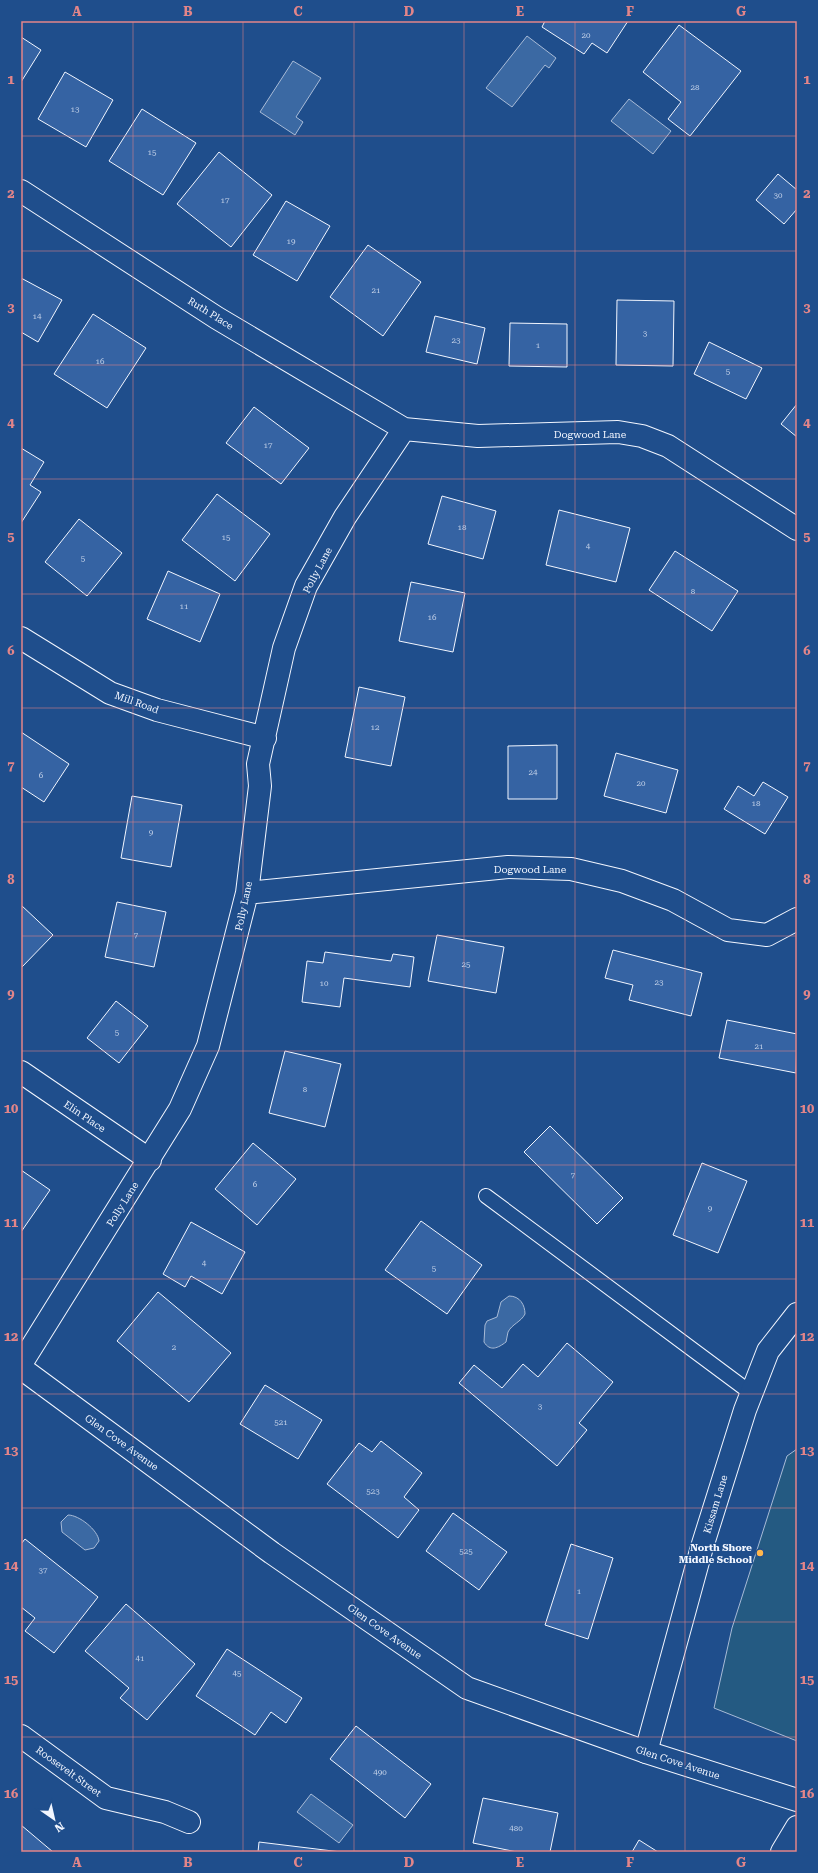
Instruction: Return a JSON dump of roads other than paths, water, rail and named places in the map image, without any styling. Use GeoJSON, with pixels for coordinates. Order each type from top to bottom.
{"type":"FeatureCollection","features":[{"type":"Feature","properties":{"kind":"street","name":"Ruth Place"},"geometry":{"type":"LineString","coordinates":[[21,191],[217,318],[404,429]]}},
{"type":"Feature","properties":{"kind":"street","name":"Dogwood Lane"},"geometry":{"type":"LineString","coordinates":[[404,429],[478,436],[618,432],[642,436],[668,446],[797,529]]}},
{"type":"Feature","properties":{"kind":"street","name":"Polly Lane"},"geometry":{"type":"LineString","coordinates":[[21,1364],[150,1160],[180,1109],[208,1046],[247,893],[260,786],[258,764],[284,648],[306,586],[345,517],[404,429]]}},
{"type":"Feature","properties":{"kind":"street","name":"Mill Road"},"geometry":{"type":"LineString","coordinates":[[21,638],[110,693],[157,710],[265,738]]}},
{"type":"Feature","properties":{"kind":"street","name":"Dogwood Lane"},"geometry":{"type":"LineString","coordinates":[[247,893],[508,867],[571,869],[622,881],[673,900],[728,930],[767,935],[797,919]]}},
{"type":"Feature","properties":{"kind":"street","name":"Elin Place"},"geometry":{"type":"LineString","coordinates":[[21,1072],[150,1160]]}},
{"type":"Feature","properties":{"kind":"street","name":"Kissam Lane"},"geometry":{"type":"LineString","coordinates":[[646,1752],[702,1547],[751,1393],[768,1351],[797,1314]]}},
{"type":"Feature","properties":{"kind":"street","name":"Glen Cove Avenue"},"geometry":{"type":"LineString","coordinates":[[21,1368],[272,1553],[467,1688],[646,1752],[797,1800]]}},
{"type":"Feature","properties":{"kind":"street","name":"Roosevelt Street"},"geometry":{"type":"LineString","coordinates":[[21,1736],[106,1798],[165,1812],[189,1822]]}},
{"type":"Feature","properties":{"kind":"street"},"geometry":{"type":"LineString","coordinates":[[782,1852],[797,1827]]}},
{"type":"Feature","properties":{"kind":"lane"},"geometry":{"type":"LineString","coordinates":[[486,1196],[751,1393]]}},
{"type":"Feature","properties":{"kind":"place","name":"North Shore Middle School"},"geometry":{"type":"Point","coordinates":[760,1553]}}]}
